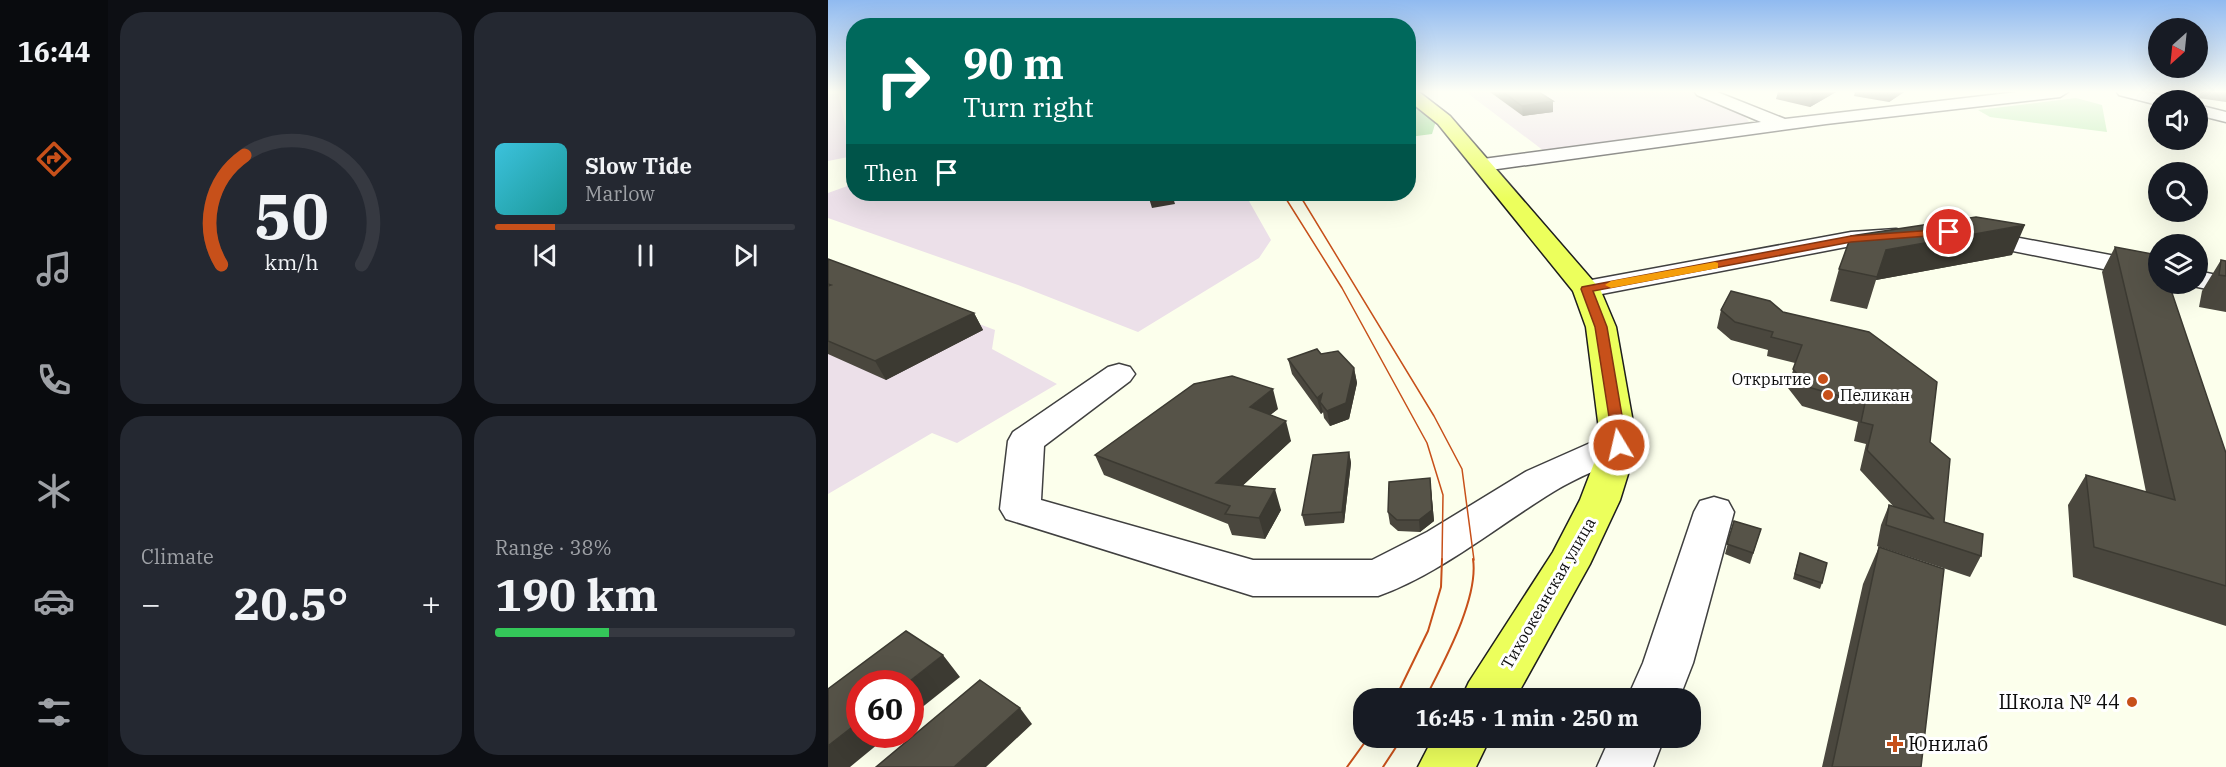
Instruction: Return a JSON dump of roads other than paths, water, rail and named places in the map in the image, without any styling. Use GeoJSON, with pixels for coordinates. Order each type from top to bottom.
{"type":"FeatureCollection","features":[{"type":"Feature","properties":{"kind":"main road","name":"Тихоокеанская улица"},"geometry":{"type":"LineString","coordinates":[[1451,128],[1586,289],[1601,327],[1619,445],[1600,500],[1568,564],[1494,688]]}},
{"type":"Feature","properties":{"kind":"main road"},"geometry":{"type":"LineString","coordinates":[[1446,767],[1457,748]]}},
{"type":"Feature","properties":{"kind":"street"},"geometry":{"type":"LineString","coordinates":[[1482,165],[1761,128]]}},
{"type":"Feature","properties":{"kind":"street"},"geometry":{"type":"LineString","coordinates":[[1586,289],[1851,239],[1937,233],[2148,270]]}},
{"type":"Feature","properties":{"kind":"street"},"geometry":{"type":"LineString","coordinates":[[2208,281],[2226,285]]}},
{"type":"Feature","properties":{"kind":"street"},"geometry":{"type":"LineString","coordinates":[[1119,374],[1026,441],[1020,509],[1253,578],[1378,578],[1442,543],[1541,481],[1619,445]]}},
{"type":"Feature","properties":{"kind":"street"},"geometry":{"type":"LineString","coordinates":[[1658,688],[1668,663],[1714,512]]}},
{"type":"Feature","properties":{"kind":"street"},"geometry":{"type":"LineString","coordinates":[[1625,767],[1633,748]]}},
{"type":"Feature","properties":{"kind":"tram line"},"geometry":{"type":"LineString","coordinates":[[1287,201],[1342,288],[1427,443],[1443,495],[1442,560]]}},
{"type":"Feature","properties":{"kind":"tram line"},"geometry":{"type":"LineString","coordinates":[[1303,201],[1434,416],[1462,469],[1474,560]]}},
{"type":"Feature","properties":{"kind":"tram line"},"geometry":{"type":"LineString","coordinates":[[1400,688],[1428,631],[1441,587],[1442,559]]}},
{"type":"Feature","properties":{"kind":"tram line"},"geometry":{"type":"LineString","coordinates":[[1430,688],[1450,649],[1471,593],[1473,559]]}},
{"type":"Feature","properties":{"kind":"tram line"},"geometry":{"type":"LineString","coordinates":[[1347,767],[1361,748]]}},
{"type":"Feature","properties":{"kind":"tram line"},"geometry":{"type":"LineString","coordinates":[[1383,767],[1395,748]]}},
{"type":"Feature","properties":{"kind":"place","name":"Открытие"},"geometry":{"type":"Point","coordinates":[1823,379]}},
{"type":"Feature","properties":{"kind":"place","name":"Пеликан"},"geometry":{"type":"Point","coordinates":[1828,395]}},
{"type":"Feature","properties":{"kind":"place","name":"Школа № 44"},"geometry":{"type":"Point","coordinates":[2132,702]}},
{"type":"Feature","properties":{"kind":"place","name":"Юнилаб"},"geometry":{"type":"Point","coordinates":[1895,744]}}]}
